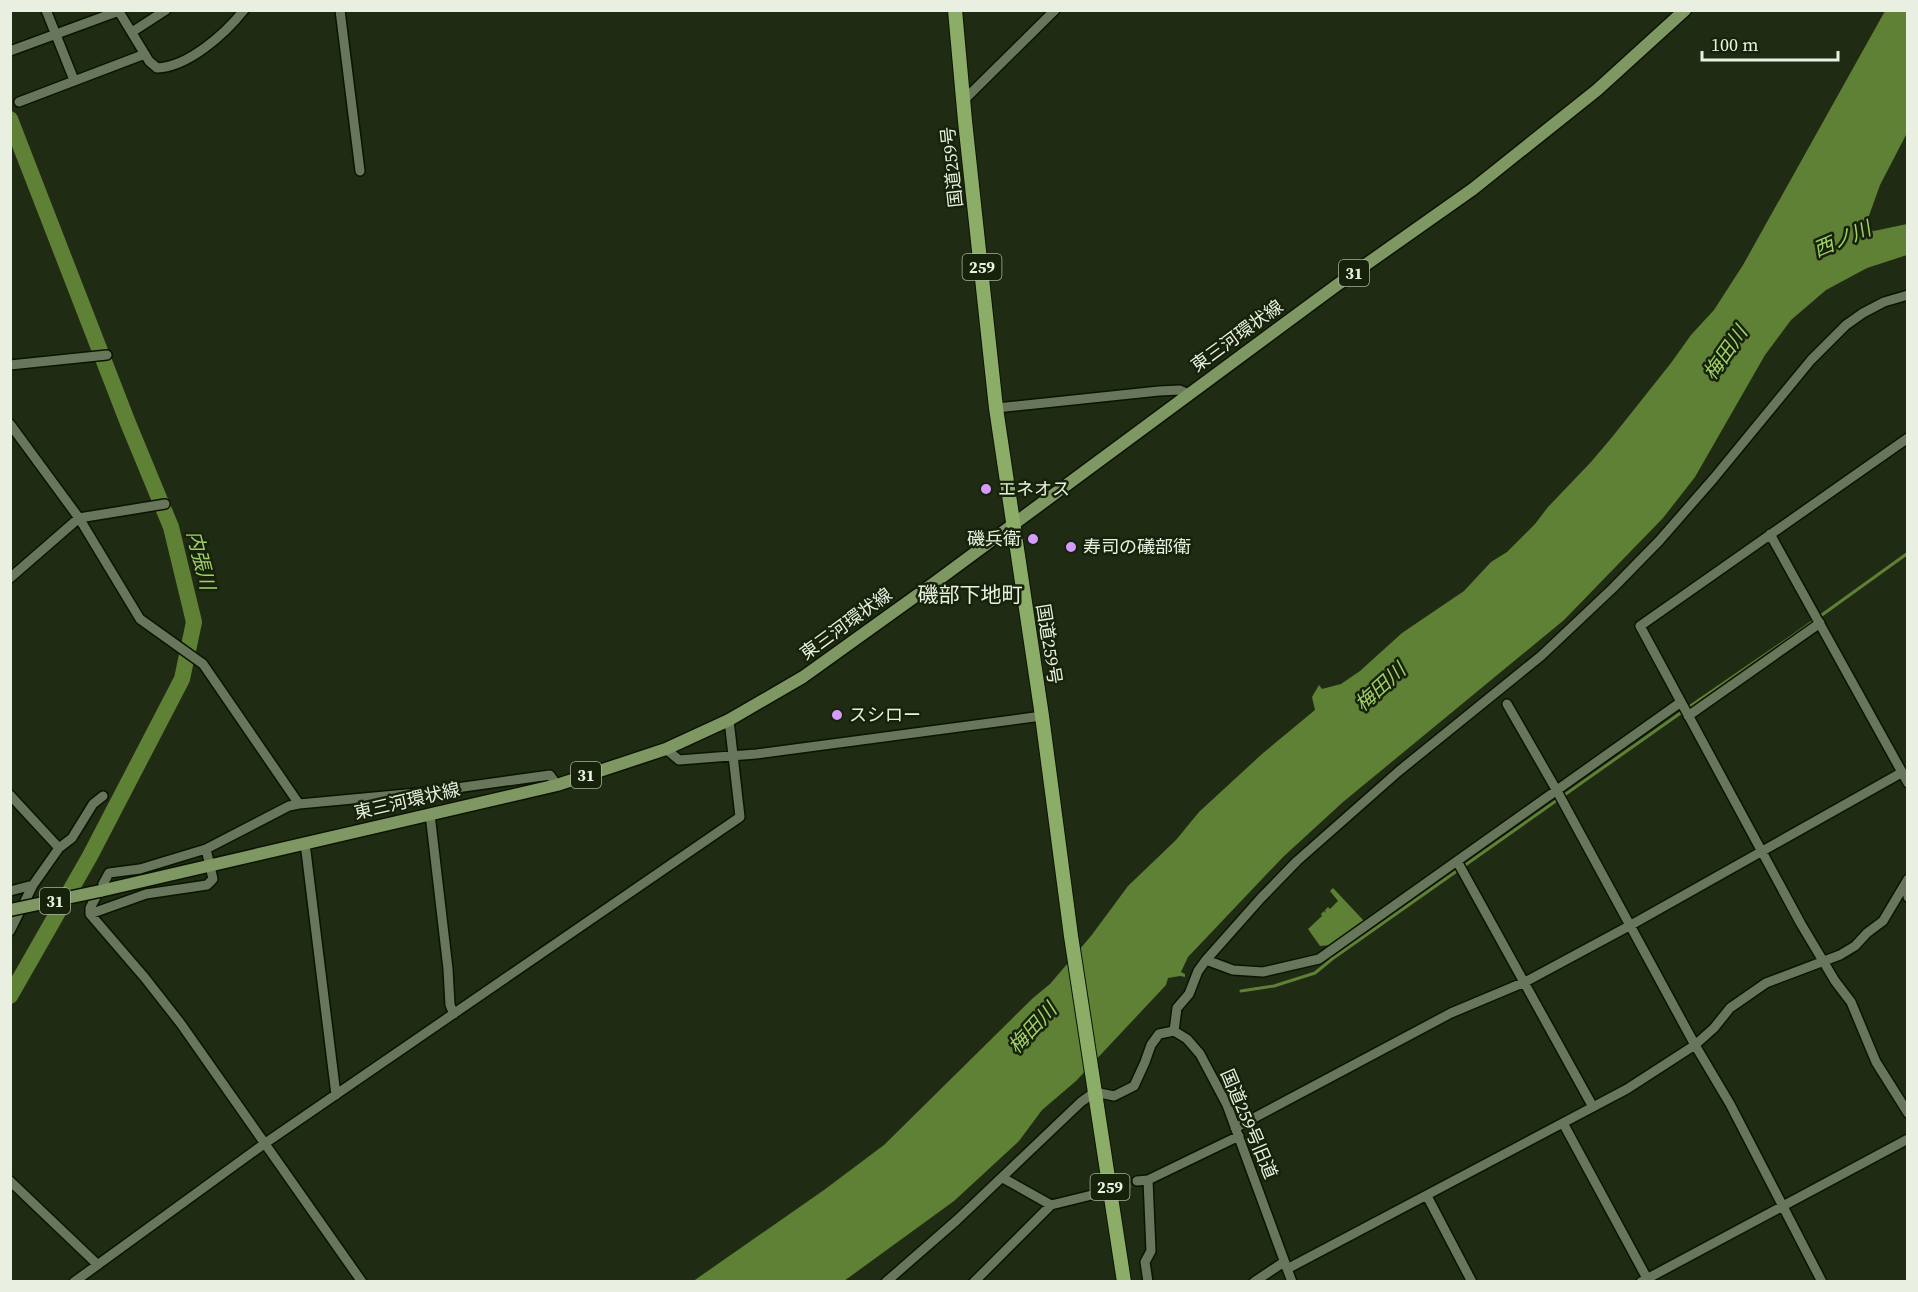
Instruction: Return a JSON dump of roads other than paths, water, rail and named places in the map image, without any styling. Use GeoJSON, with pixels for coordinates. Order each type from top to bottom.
{"type":"FeatureCollection","features":[{"type":"Feature","properties":{"kind":"highway","name":"国道259号"},"geometry":{"type":"LineString","coordinates":[[955,10],[996,408],[1042,716],[1071,936],[1124,1281]]}},
{"type":"Feature","properties":{"kind":"main road","name":"東三河環状線"},"geometry":{"type":"LineString","coordinates":[[10,910],[212,866],[557,785],[666,749],[729,720],[803,677],[1337,285],[1473,189],[1597,90],[1685,10]]}},
{"type":"Feature","properties":{"kind":"street"},"geometry":{"type":"LineString","coordinates":[[46,10],[74,80]]}},
{"type":"Feature","properties":{"kind":"street"},"geometry":{"type":"LineString","coordinates":[[132,32],[166,10]]}},
{"type":"Feature","properties":{"kind":"street"},"geometry":{"type":"LineString","coordinates":[[10,51],[119,11],[149,61],[157,68],[164,68],[189,57],[225,33],[244,10]]}},
{"type":"Feature","properties":{"kind":"street"},"geometry":{"type":"LineString","coordinates":[[340,10],[360,171]]}},
{"type":"Feature","properties":{"kind":"street"},"geometry":{"type":"LineString","coordinates":[[963,101],[1055,10]]}},
{"type":"Feature","properties":{"kind":"street"},"geometry":{"type":"LineString","coordinates":[[19,102],[145,54]]}},
{"type":"Feature","properties":{"kind":"street"},"geometry":{"type":"LineString","coordinates":[[886,1281],[1003,1178],[1081,1102],[1095,1092],[1114,1096],[1134,1086],[1151,1045],[1160,1034],[1174,1031],[1177,1008],[1189,994],[1198,971],[1261,898],[1297,861],[1399,771],[1541,656],[1613,588],[1659,542],[1811,360],[1846,325],[1884,302],[1908,295]]}},
{"type":"Feature","properties":{"kind":"street"},"geometry":{"type":"LineString","coordinates":[[10,365],[107,355]]}},
{"type":"Feature","properties":{"kind":"street"},"geometry":{"type":"LineString","coordinates":[[996,408],[1159,391],[1180,390],[1189,394]]}},
{"type":"Feature","properties":{"kind":"street"},"geometry":{"type":"LineString","coordinates":[[10,424],[79,518],[141,618],[199,659],[299,804]]}},
{"type":"Feature","properties":{"kind":"street"},"geometry":{"type":"LineString","coordinates":[[1908,438],[1640,626],[1762,852],[1835,981],[1851,1002],[1876,1062],[1908,1113]]}},
{"type":"Feature","properties":{"kind":"street"},"geometry":{"type":"LineString","coordinates":[[10,578],[79,518],[165,504]]}},
{"type":"Feature","properties":{"kind":"street"},"geometry":{"type":"LineString","coordinates":[[1770,534],[1908,783]]}},
{"type":"Feature","properties":{"kind":"street"},"geometry":{"type":"LineString","coordinates":[[1206,960],[1233,970],[1263,972],[1320,959],[1460,866],[1818,620]]}},
{"type":"Feature","properties":{"kind":"street"},"geometry":{"type":"LineString","coordinates":[[1507,704],[1560,796],[1695,1045],[1730,1104],[1822,1281]]}},
{"type":"Feature","properties":{"kind":"street"},"geometry":{"type":"LineString","coordinates":[[666,749],[679,760],[756,754],[1042,716]]}},
{"type":"Feature","properties":{"kind":"street"},"geometry":{"type":"LineString","coordinates":[[74,1281],[264,1144],[740,817],[729,720]]}},
{"type":"Feature","properties":{"kind":"street"},"geometry":{"type":"LineString","coordinates":[[1137,1181],[1148,1180],[1451,1013],[1525,982],[1901,773]]}},
{"type":"Feature","properties":{"kind":"street"},"geometry":{"type":"LineString","coordinates":[[362,1281],[145,978],[90,914],[90,908],[109,873],[140,868],[206,849],[289,806],[428,792],[550,775],[557,785]]}},
{"type":"Feature","properties":{"kind":"street"},"geometry":{"type":"LineString","coordinates":[[10,795],[59,848]]}},
{"type":"Feature","properties":{"kind":"street"},"geometry":{"type":"LineString","coordinates":[[11,930],[33,885],[59,848],[72,838],[93,804],[103,796]]}},
{"type":"Feature","properties":{"kind":"street"},"geometry":{"type":"LineString","coordinates":[[430,814],[450,1005],[454,1014]]}},
{"type":"Feature","properties":{"kind":"street"},"geometry":{"type":"LineString","coordinates":[[304,843],[336,1095]]}},
{"type":"Feature","properties":{"kind":"street"},"geometry":{"type":"LineString","coordinates":[[90,914],[146,894],[207,885],[213,879],[212,866],[206,849]]}},
{"type":"Feature","properties":{"kind":"street"},"geometry":{"type":"LineString","coordinates":[[1460,866],[1593,1107]]}},
{"type":"Feature","properties":{"kind":"street"},"geometry":{"type":"LineString","coordinates":[[1254,1281],[1427,1196],[1627,1089],[1695,1045],[1714,1028],[1730,1008],[1751,992],[1766,983],[1840,955],[1855,946],[1883,921],[1908,879]]}},
{"type":"Feature","properties":{"kind":"street"},"geometry":{"type":"LineString","coordinates":[[10,891],[33,885]]}},
{"type":"Feature","properties":{"kind":"street"},"geometry":{"type":"LineString","coordinates":[[1908,892],[1908,897]]}},
{"type":"Feature","properties":{"kind":"street","name":"国道259号旧道"},"geometry":{"type":"LineString","coordinates":[[1174,1031],[1187,1039],[1200,1054],[1227,1105],[1292,1281]]}},
{"type":"Feature","properties":{"kind":"street"},"geometry":{"type":"LineString","coordinates":[[1563,1124],[1646,1280],[1908,1139]]}},
{"type":"Feature","properties":{"kind":"street"},"geometry":{"type":"LineString","coordinates":[[1003,1178],[1051,1205]]}},
{"type":"Feature","properties":{"kind":"street"},"geometry":{"type":"LineString","coordinates":[[1148,1180],[1151,1251],[1145,1262],[1148,1281]]}},
{"type":"Feature","properties":{"kind":"street"},"geometry":{"type":"LineString","coordinates":[[10,1181],[98,1265]]}},
{"type":"Feature","properties":{"kind":"street"},"geometry":{"type":"LineString","coordinates":[[980,1279],[1051,1205],[1096,1194]]}},
{"type":"Feature","properties":{"kind":"street"},"geometry":{"type":"LineString","coordinates":[[1427,1196],[1472,1281]]}},
{"type":"Feature","properties":{"kind":"water"},"geometry":{"type":"Polygon","coordinates":[[[1885,11],[1907,11],[1907,133],[1880,185],[1866,224],[1868,229],[1874,231],[1907,224],[1907,255],[1867,268],[1826,290],[1791,320],[1765,355],[1695,477],[1663,518],[1564,620],[1343,802],[1283,857],[1188,957],[1181,972],[1185,974],[1185,977],[1168,978],[1166,985],[1076,1081],[1042,1110],[1019,1141],[954,1201],[844,1281],[692,1282],[884,1145],[1050,984],[1091,936],[1128,886],[1176,840],[1199,812],[1262,754],[1315,710],[1312,697],[1319,685],[1322,689],[1341,684],[1360,671],[1402,633],[1464,591],[1491,562],[1507,552],[1535,524],[1613,436],[1691,335],[1714,310],[1743,265],[1885,11]]]}},
{"type":"Feature","properties":{"kind":"water"},"geometry":{"type":"Polygon","coordinates":[[[1333,888],[1364,921],[1331,945],[1320,946],[1308,929],[1322,916],[1324,911],[1326,913],[1325,910],[1328,907],[1330,909],[1338,901],[1330,891],[1333,888]]]}},
{"type":"Feature","properties":{"kind":"waterway","name":"内張川"},"geometry":{"type":"LineString","coordinates":[[10,119],[128,423],[171,527],[194,622],[182,679],[90,856],[10,996]]}},
{"type":"Feature","properties":{"kind":"waterway"},"geometry":{"type":"LineString","coordinates":[[1331,958],[1908,553]]}},
{"type":"Feature","properties":{"kind":"waterway"},"geometry":{"type":"LineString","coordinates":[[1241,991],[1274,986],[1315,973],[1332,959]]}},
{"type":"Feature","properties":{"kind":"tunnel"},"geometry":{"type":"LineString","coordinates":[[1096,1194],[1137,1181]]}},
{"type":"Feature","properties":{"kind":"place","name":"エネオス"},"geometry":{"type":"Point","coordinates":[986,489]}},
{"type":"Feature","properties":{"kind":"place","name":"磯兵衛"},"geometry":{"type":"Point","coordinates":[1033,539]}},
{"type":"Feature","properties":{"kind":"place","name":"寿司の礒部衛"},"geometry":{"type":"Point","coordinates":[1071,547]}},
{"type":"Feature","properties":{"kind":"place","name":"スシロー"},"geometry":{"type":"Point","coordinates":[837,715]}},
{"type":"Feature","properties":{"kind":"district","name":"磯部下地町"},"geometry":{"type":"Point","coordinates":[970,595]}},
{"type":"Feature","properties":{"kind":"water label","name":"西ノ川"},"geometry":{"type":"Point","coordinates":[1842,239]}},
{"type":"Feature","properties":{"kind":"water label","name":"梅田川"},"geometry":{"type":"Point","coordinates":[1725,353]}},
{"type":"Feature","properties":{"kind":"water label","name":"梅田川"},"geometry":{"type":"Point","coordinates":[1380,687]}},
{"type":"Feature","properties":{"kind":"water label","name":"梅田川"},"geometry":{"type":"Point","coordinates":[1032,1028]}}]}
